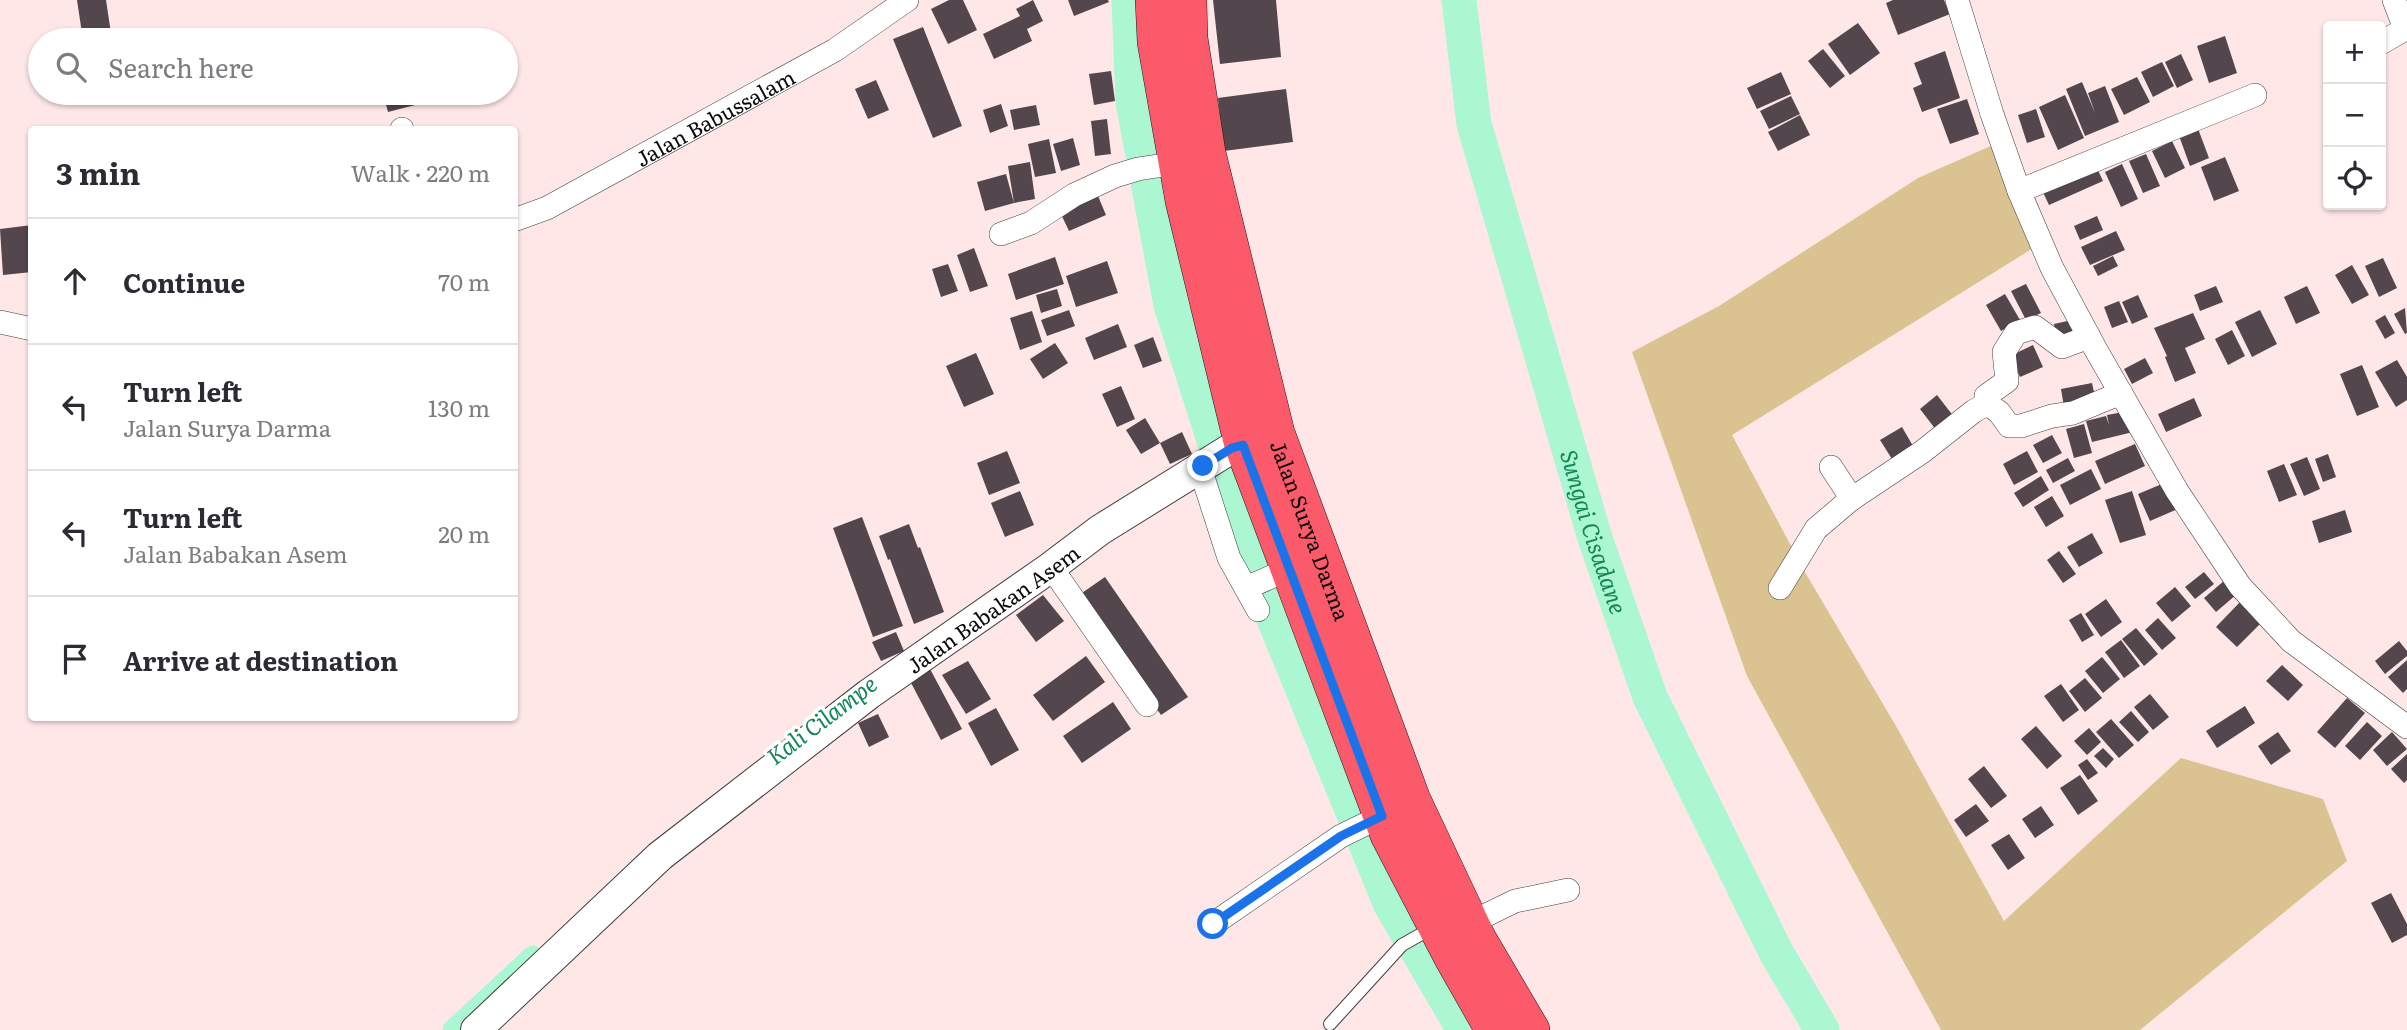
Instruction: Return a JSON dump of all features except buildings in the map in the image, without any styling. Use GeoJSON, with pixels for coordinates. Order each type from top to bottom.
{"type":"FeatureCollection","features":[{"type":"Feature","properties":{"kind":"main road","name":"Jalan Surya Darma"},"geometry":{"type":"LineString","coordinates":[[1154,0],[1156,42],[1173,164],[1283,571],[1378,818],[1435,930],[1494,1030]]}},
{"type":"Feature","properties":{"kind":"main road","name":"Jalan Surya Darma"},"geometry":{"type":"LineString","coordinates":[[1188,0],[1189,38],[1250,442],[1412,800],[1435,930],[1531,1030]]}},
{"type":"Feature","properties":{"kind":"street","name":"Jalan Babussalam"},"geometry":{"type":"LineString","coordinates":[[518,219],[547,208],[823,56],[907,0]]}},
{"type":"Feature","properties":{"kind":"street"},"geometry":{"type":"LineString","coordinates":[[1956,0],[2019,191],[2052,268],[2177,491],[2241,586],[2291,641],[2407,727]]}},
{"type":"Feature","properties":{"kind":"street"},"geometry":{"type":"LineString","coordinates":[[2386,40],[2406,29],[2394,0]]}},
{"type":"Feature","properties":{"kind":"street"},"geometry":{"type":"LineString","coordinates":[[2019,191],[2255,95]]}},
{"type":"Feature","properties":{"kind":"street"},"geometry":{"type":"LineString","coordinates":[[1001,234],[1042,217],[1090,187],[1138,169],[1173,164]]}},
{"type":"Feature","properties":{"kind":"street"},"geometry":{"type":"LineString","coordinates":[[0,322],[28,328]]}},
{"type":"Feature","properties":{"kind":"street"},"geometry":{"type":"LineString","coordinates":[[2089,337],[2062,347],[2035,327],[2016,333],[2004,352],[2007,381],[1986,396],[1987,404],[1999,412],[2009,426],[2021,426],[2081,410],[2121,393]]}},
{"type":"Feature","properties":{"kind":"street"},"geometry":{"type":"LineString","coordinates":[[1780,588],[1816,529],[1852,499],[1922,452],[1973,411],[1987,404]]}},
{"type":"Feature","properties":{"kind":"street","name":"Jalan Babakan Asem"},"geometry":{"type":"LineString","coordinates":[[476,1030],[660,856],[869,694],[1100,530],[1201,467],[1250,442]]}},
{"type":"Feature","properties":{"kind":"street"},"geometry":{"type":"LineString","coordinates":[[1201,467],[1229,558],[1249,586],[1258,610]]}},
{"type":"Feature","properties":{"kind":"street"},"geometry":{"type":"LineString","coordinates":[[1831,467],[1852,499]]}},
{"type":"Feature","properties":{"kind":"street"},"geometry":{"type":"LineString","coordinates":[[1051,567],[1147,705]]}},
{"type":"Feature","properties":{"kind":"street"},"geometry":{"type":"LineString","coordinates":[[1249,586],[1283,571]]}},
{"type":"Feature","properties":{"kind":"street"},"geometry":{"type":"LineString","coordinates":[[1213,924],[1341,836],[1378,818]]}},
{"type":"Feature","properties":{"kind":"street"},"geometry":{"type":"LineString","coordinates":[[1435,930],[1515,901],[1568,890]]}},
{"type":"Feature","properties":{"kind":"lane"},"geometry":{"type":"LineString","coordinates":[[1330,1024],[1435,930]]}},
{"type":"Feature","properties":{"kind":"shaded area"},"geometry":{"type":"Polygon","coordinates":[[[2002,141],[2035,247],[1732,435],[1806,574],[1896,726],[2004,921],[2181,758],[2323,799],[2347,861],[2140,1030],[1941,1030],[1747,676],[1632,352],[1719,306],[1918,178],[2002,141]]]}},
{"type":"Feature","properties":{"kind":"waterway"},"geometry":{"type":"LineString","coordinates":[[1129,0],[1133,102],[1171,305],[1260,585],[1391,905],[1464,1030]]}},
{"type":"Feature","properties":{"kind":"waterway","name":"Sungai Cisadane"},"geometry":{"type":"LineString","coordinates":[[1459,0],[1474,124],[1595,538],[1650,697],[1777,954],[1822,1030]]}},
{"type":"Feature","properties":{"kind":"waterway","name":"Kali Cilampe"},"geometry":{"type":"LineString","coordinates":[[453,1030],[533,956]]}},
{"type":"Feature","properties":{"kind":"route"},"geometry":{"type":"LineString","coordinates":[[1203,466],[1232,448],[1243,445],[1382,816],[1341,836],[1213,924]]}}]}
